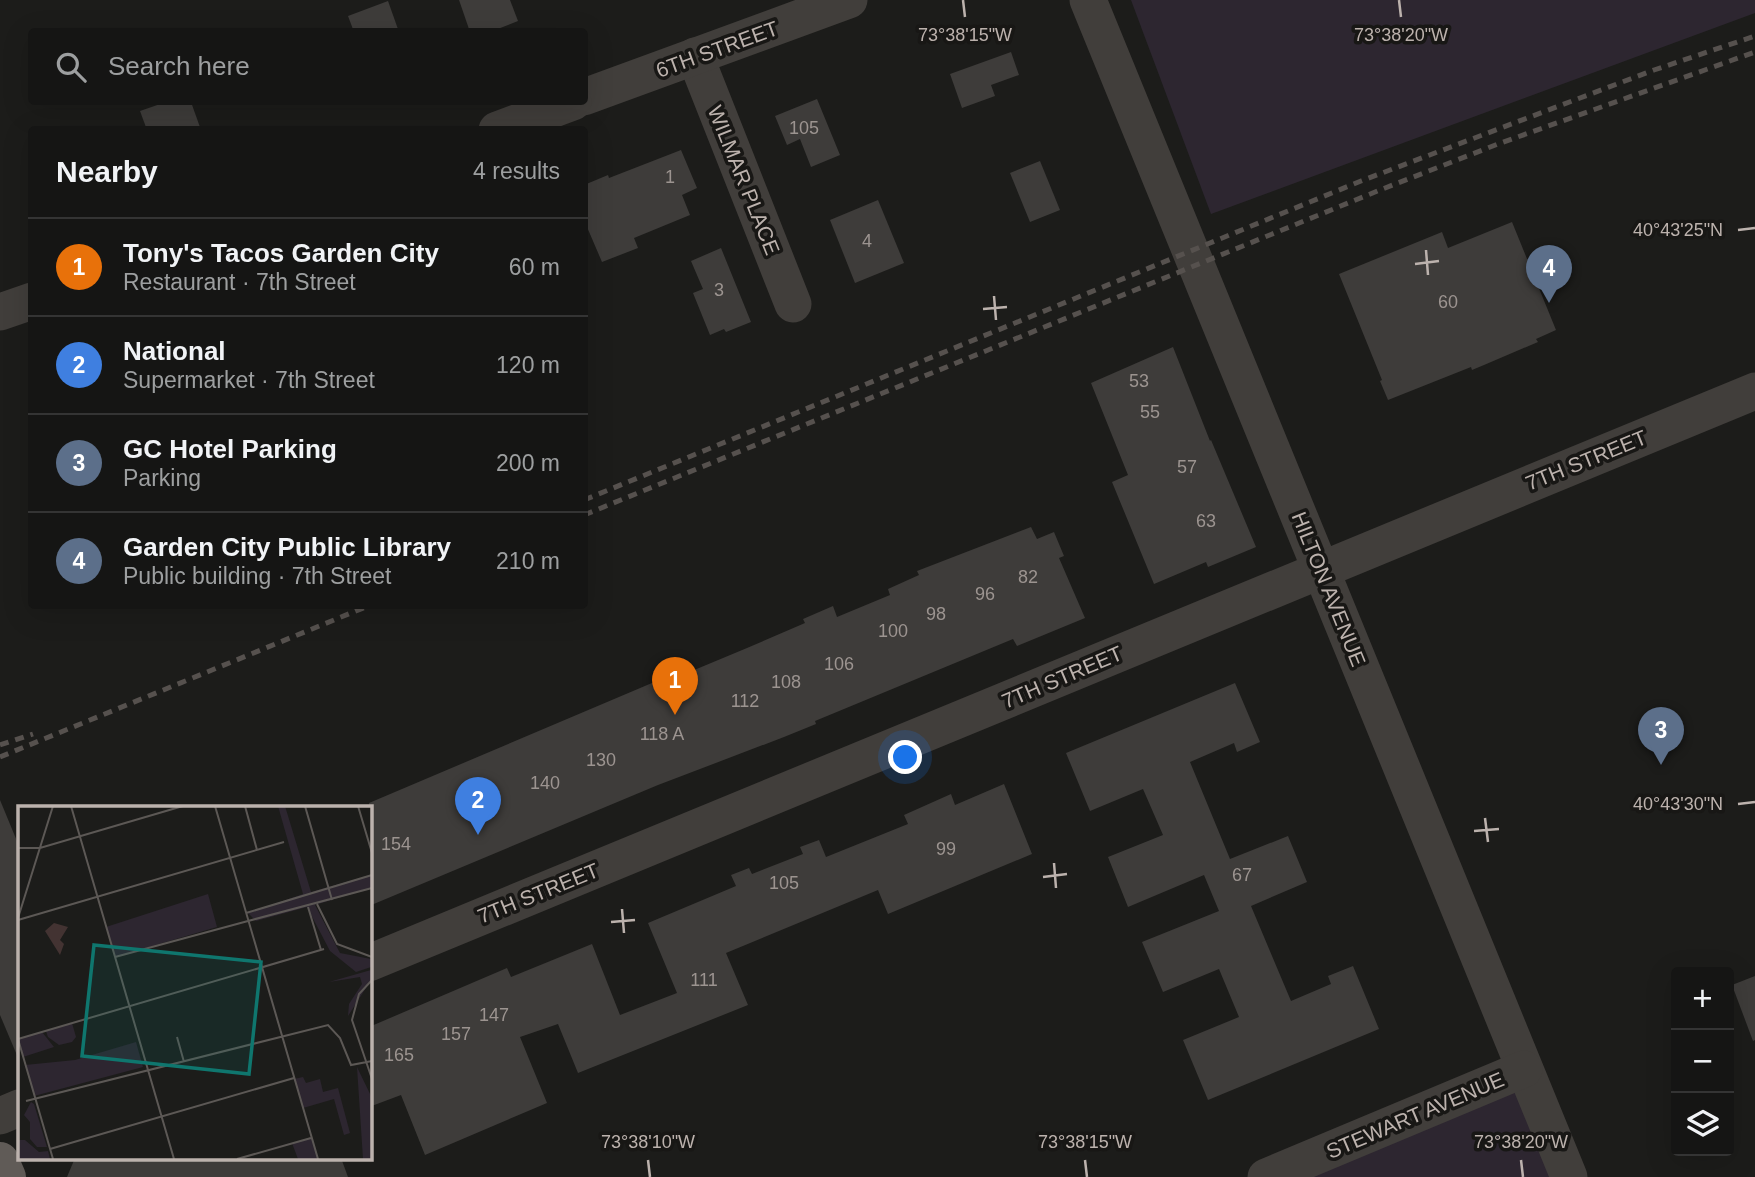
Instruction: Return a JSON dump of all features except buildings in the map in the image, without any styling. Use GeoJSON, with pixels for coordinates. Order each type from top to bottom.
{"type":"FeatureCollection","features":[{"type":"Feature","properties":{"kind":"main road"},"geometry":{"type":"LineString","coordinates":[[0,1161],[7,1177]]}},
{"type":"Feature","properties":{"kind":"street","name":"6TH STREET"},"geometry":{"type":"LineString","coordinates":[[588,96],[849,0]]}},
{"type":"Feature","properties":{"kind":"street","name":"HILTON AVENUE"},"geometry":{"type":"LineString","coordinates":[[1088,0],[1569,1177]]}},
{"type":"Feature","properties":{"kind":"street","name":"WILMAR PLACE"},"geometry":{"type":"LineString","coordinates":[[695,57],[793,304]]}},
{"type":"Feature","properties":{"kind":"street"},"geometry":{"type":"LineString","coordinates":[[508,126],[565,105]]}},
{"type":"Feature","properties":{"kind":"street"},"geometry":{"type":"LineString","coordinates":[[0,312],[28,302]]}},
{"type":"Feature","properties":{"kind":"street","name":"7TH STREET"},"geometry":{"type":"LineString","coordinates":[[371,962],[1755,391]]}},
{"type":"Feature","properties":{"kind":"street","name":"STEWART AVENUE"},"geometry":{"type":"LineString","coordinates":[[1266,1177],[1524,1069]]}},
{"type":"Feature","properties":{"kind":"street"},"geometry":{"type":"LineString","coordinates":[[0,1116],[18,1108]]}},
{"type":"Feature","properties":{"kind":"shaded area"},"geometry":{"type":"Polygon","coordinates":[[[1131,0],[1755,0],[1755,13],[1211,214],[1131,0]]]}},
{"type":"Feature","properties":{"kind":"shaded area"},"geometry":{"type":"Polygon","coordinates":[[[1524,1069],[1568,1177],[1267,1177],[1524,1069]]]}},
{"type":"Feature","properties":{"kind":"railway"},"geometry":{"type":"LineString","coordinates":[[588,498],[1361,181],[1654,70],[1755,36]]}},
{"type":"Feature","properties":{"kind":"railway"},"geometry":{"type":"LineString","coordinates":[[588,513],[1380,190],[1498,144],[1755,52]]}},
{"type":"Feature","properties":{"kind":"railway"},"geometry":{"type":"LineString","coordinates":[[0,757],[361,609]]}},
{"type":"Feature","properties":{"kind":"railway"},"geometry":{"type":"LineString","coordinates":[[0,745],[33,734]]}},
{"type":"Feature","properties":{"kind":"place","name":"Garden City Public Library"},"geometry":{"type":"Point","coordinates":[1549,303]}},
{"type":"Feature","properties":{"kind":"place","name":"Tony's Tacos Garden City"},"geometry":{"type":"Point","coordinates":[675,715]}},
{"type":"Feature","properties":{"kind":"place","name":"GC Hotel Parking"},"geometry":{"type":"Point","coordinates":[1661,765]}},
{"type":"Feature","properties":{"kind":"place","name":"National"},"geometry":{"type":"Point","coordinates":[478,835]}}]}
